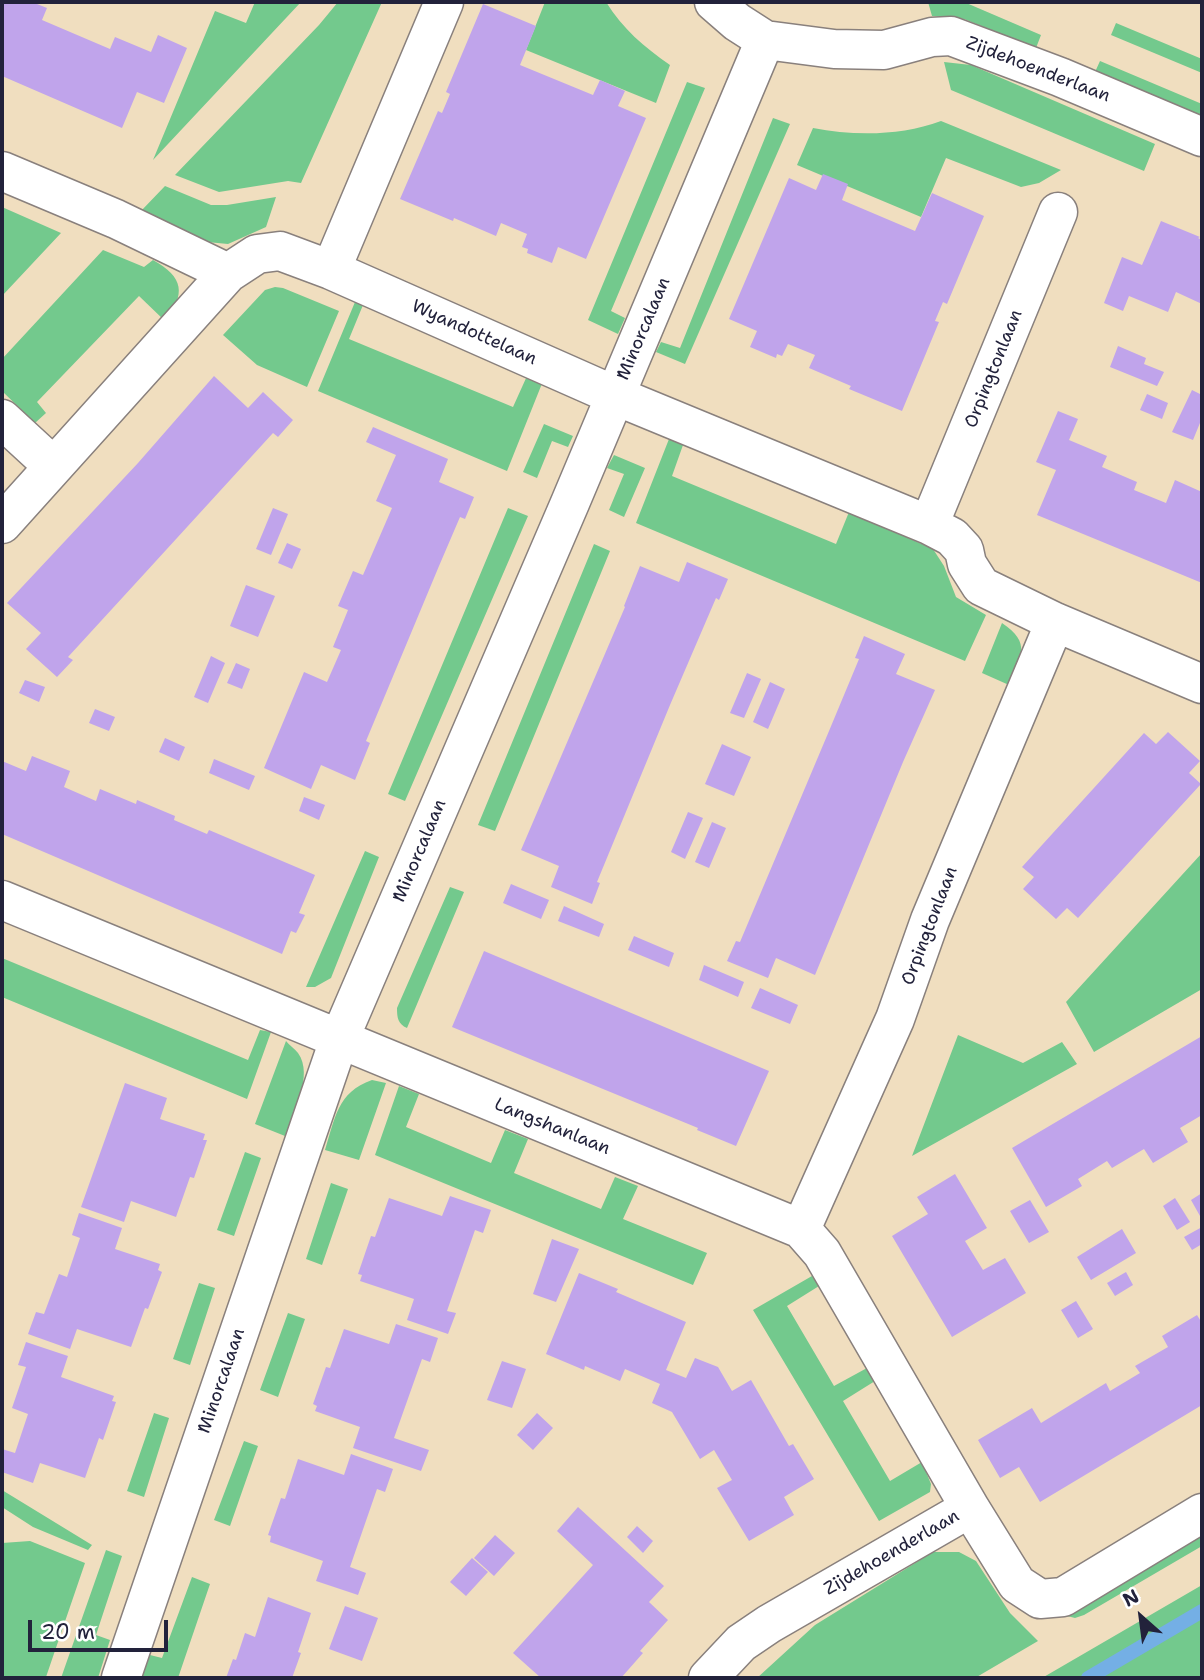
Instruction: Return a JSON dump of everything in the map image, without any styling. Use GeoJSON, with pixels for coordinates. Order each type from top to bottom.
{"type":"FeatureCollection","features":[{"type":"Feature","properties":{"kind":"street"},"geometry":{"type":"LineString","coordinates":[[331,270],[444,2]]}},
{"type":"Feature","properties":{"kind":"street","name":"Zijdehoenderlaan"},"geometry":{"type":"LineString","coordinates":[[714,2],[737,22],[765,40],[834,49],[884,50],[932,37],[951,36],[1059,76],[1202,137]]}},
{"type":"Feature","properties":{"kind":"street","name":"Minorcalaan"},"geometry":{"type":"LineString","coordinates":[[121,1678],[339,1040],[616,396],[765,40]]}},
{"type":"Feature","properties":{"kind":"street"},"geometry":{"type":"LineString","coordinates":[[2,171],[116,219],[228,273]]}},
{"type":"Feature","properties":{"kind":"street","name":"Orpingtonlaan"},"geometry":{"type":"LineString","coordinates":[[929,525],[1058,212]]}},
{"type":"Feature","properties":{"kind":"street","name":"Wyandottelaan"},"geometry":{"type":"LineString","coordinates":[[2,524],[228,273],[257,254],[280,251],[331,270],[616,396]]}},
{"type":"Feature","properties":{"kind":"street"},"geometry":{"type":"LineString","coordinates":[[616,396],[929,525],[952,537],[964,550],[967,564],[981,586],[1055,622],[1202,684]]}},
{"type":"Feature","properties":{"kind":"street"},"geometry":{"type":"LineString","coordinates":[[2,419],[53,466]]}},
{"type":"Feature","properties":{"kind":"street","name":"Orpingtonlaan"},"geometry":{"type":"LineString","coordinates":[[801,1229],[895,1019],[930,920],[1055,622]]}},
{"type":"Feature","properties":{"kind":"street","name":"Langshanlaan"},"geometry":{"type":"LineString","coordinates":[[2,900],[801,1229],[822,1253],[970,1508]]}},
{"type":"Feature","properties":{"kind":"street","name":"Zijdehoenderlaan"},"geometry":{"type":"LineString","coordinates":[[708,1678],[741,1643],[970,1508],[1017,1584],[1040,1599],[1063,1597],[1202,1513]]}},
{"type":"Feature","properties":{"kind":"green space"},"geometry":{"type":"Polygon","coordinates":[[[255,2],[301,2],[153,160],[215,11],[246,23],[255,2]]]}},
{"type":"Feature","properties":{"kind":"green space"},"geometry":{"type":"Polygon","coordinates":[[[338,2],[382,2],[301,183],[288,181],[219,192],[175,175],[319,25],[338,2]]]}},
{"type":"Feature","properties":{"kind":"green space"},"geometry":{"type":"Polygon","coordinates":[[[545,2],[606,2],[635,37],[670,65],[656,103],[526,50],[545,2]]]}},
{"type":"Feature","properties":{"kind":"green space"},"geometry":{"type":"Polygon","coordinates":[[[928,2],[964,2],[1041,35],[1036,48],[964,19],[932,16],[928,2]]]}},
{"type":"Feature","properties":{"kind":"green space"},"geometry":{"type":"Polygon","coordinates":[[[1116,23],[1202,59],[1202,73],[1111,35],[1116,23]]]}},
{"type":"Feature","properties":{"kind":"green space"},"geometry":{"type":"Polygon","coordinates":[[[1100,61],[1202,104],[1202,117],[1095,72],[1100,61]]]}},
{"type":"Feature","properties":{"kind":"green space"},"geometry":{"type":"Polygon","coordinates":[[[944,62],[971,65],[1155,144],[1144,171],[951,90],[944,62]]]}},
{"type":"Feature","properties":{"kind":"green space"},"geometry":{"type":"Polygon","coordinates":[[[687,82],[705,88],[611,311],[625,318],[618,334],[588,320],[687,82]]]}},
{"type":"Feature","properties":{"kind":"green space"},"geometry":{"type":"Polygon","coordinates":[[[773,118],[790,124],[685,364],[656,352],[661,342],[680,348],[773,118]]]}},
{"type":"Feature","properties":{"kind":"green space"},"geometry":{"type":"Polygon","coordinates":[[[941,121],[1061,170],[1039,183],[1021,187],[946,158],[921,217],[797,165],[813,128],[877,133],[910,130],[941,121]]]}},
{"type":"Feature","properties":{"kind":"green space"},"geometry":{"type":"Polygon","coordinates":[[[165,186],[211,205],[276,197],[266,227],[228,244],[207,242],[141,211],[165,186]]]}},
{"type":"Feature","properties":{"kind":"green space"},"geometry":{"type":"Polygon","coordinates":[[[2,207],[61,233],[2,296],[2,207]]]}},
{"type":"Feature","properties":{"kind":"green space"},"geometry":{"type":"Polygon","coordinates":[[[103,250],[144,267],[153,260],[163,266],[171,273],[179,287],[176,302],[165,321],[139,296],[37,402],[46,413],[35,423],[2,391],[2,359],[103,250]]]}},
{"type":"Feature","properties":{"kind":"green space"},"geometry":{"type":"Polygon","coordinates":[[[275,287],[339,311],[307,387],[257,365],[223,335],[265,290],[275,287]]]}},
{"type":"Feature","properties":{"kind":"green space"},"geometry":{"type":"Polygon","coordinates":[[[355,302],[363,305],[349,339],[513,407],[527,376],[543,381],[507,471],[318,391],[355,302]]]}},
{"type":"Feature","properties":{"kind":"green space"},"geometry":{"type":"Polygon","coordinates":[[[544,424],[573,436],[568,447],[552,441],[537,478],[523,472],[544,424]]]}},
{"type":"Feature","properties":{"kind":"green space"},"geometry":{"type":"Polygon","coordinates":[[[669,439],[683,445],[672,476],[836,544],[849,512],[933,549],[944,566],[956,597],[986,615],[965,661],[636,523],[669,439]]]}},
{"type":"Feature","properties":{"kind":"green space"},"geometry":{"type":"Polygon","coordinates":[[[614,455],[645,468],[624,517],[609,510],[624,474],[607,468],[614,455]]]}},
{"type":"Feature","properties":{"kind":"green space"},"geometry":{"type":"Polygon","coordinates":[[[508,508],[528,516],[405,801],[388,794],[508,508]]]}},
{"type":"Feature","properties":{"kind":"green space"},"geometry":{"type":"Polygon","coordinates":[[[594,544],[610,551],[495,831],[478,825],[594,544]]]}},
{"type":"Feature","properties":{"kind":"green space"},"geometry":{"type":"Polygon","coordinates":[[[1002,623],[1021,644],[1020,658],[1009,685],[982,673],[1002,623]]]}},
{"type":"Feature","properties":{"kind":"green space"},"geometry":{"type":"Polygon","coordinates":[[[365,851],[379,857],[331,978],[315,987],[306,987],[365,851]]]}},
{"type":"Feature","properties":{"kind":"green space"},"geometry":{"type":"Polygon","coordinates":[[[1202,853],[1202,989],[1094,1052],[1066,1002],[1202,853]]]}},
{"type":"Feature","properties":{"kind":"green space"},"geometry":{"type":"Polygon","coordinates":[[[450,887],[464,892],[407,1028],[399,1020],[397,1008],[450,887]]]}},
{"type":"Feature","properties":{"kind":"green space"},"geometry":{"type":"Polygon","coordinates":[[[2,958],[248,1060],[260,1030],[271,1032],[247,1099],[2,997],[2,958]]]}},
{"type":"Feature","properties":{"kind":"green space"},"geometry":{"type":"Polygon","coordinates":[[[958,1035],[1023,1063],[1062,1042],[1077,1064],[912,1156],[958,1035]]]}},
{"type":"Feature","properties":{"kind":"green space"},"geometry":{"type":"Polygon","coordinates":[[[286,1041],[298,1053],[304,1072],[297,1106],[285,1136],[255,1124],[286,1041]]]}},
{"type":"Feature","properties":{"kind":"green space"},"geometry":{"type":"Polygon","coordinates":[[[372,1080],[386,1083],[359,1160],[325,1150],[335,1117],[344,1099],[360,1085],[372,1080]]]}},
{"type":"Feature","properties":{"kind":"green space"},"geometry":{"type":"Polygon","coordinates":[[[399,1086],[419,1094],[406,1127],[491,1163],[505,1130],[528,1139],[514,1173],[601,1209],[615,1177],[638,1186],[623,1219],[707,1253],[693,1285],[375,1155],[399,1086]]]}},
{"type":"Feature","properties":{"kind":"green space"},"geometry":{"type":"Polygon","coordinates":[[[245,1152],[261,1158],[234,1236],[217,1230],[245,1152]]]}},
{"type":"Feature","properties":{"kind":"green space"},"geometry":{"type":"Polygon","coordinates":[[[331,1183],[348,1189],[322,1265],[306,1259],[331,1183]]]}},
{"type":"Feature","properties":{"kind":"green space"},"geometry":{"type":"Polygon","coordinates":[[[812,1276],[819,1286],[787,1306],[834,1386],[867,1368],[875,1381],[843,1401],[890,1481],[922,1462],[931,1484],[930,1492],[879,1521],[753,1310],[812,1276]]]}},
{"type":"Feature","properties":{"kind":"green space"},"geometry":{"type":"Polygon","coordinates":[[[199,1283],[215,1288],[190,1365],[173,1359],[199,1283]]]}},
{"type":"Feature","properties":{"kind":"green space"},"geometry":{"type":"Polygon","coordinates":[[[288,1313],[305,1319],[278,1397],[260,1390],[288,1313]]]}},
{"type":"Feature","properties":{"kind":"green space"},"geometry":{"type":"Polygon","coordinates":[[[154,1413],[169,1418],[144,1497],[127,1491],[154,1413]]]}},
{"type":"Feature","properties":{"kind":"green space"},"geometry":{"type":"Polygon","coordinates":[[[244,1441],[258,1446],[230,1526],[214,1520],[244,1441]]]}},
{"type":"Feature","properties":{"kind":"green space"},"geometry":{"type":"Polygon","coordinates":[[[2,1490],[92,1545],[88,1550],[33,1527],[2,1507],[2,1490]]]}},
{"type":"Feature","properties":{"kind":"green space"},"geometry":{"type":"Polygon","coordinates":[[[1202,1536],[1202,1546],[1084,1615],[1075,1618],[1067,1616],[1202,1536]]]}},
{"type":"Feature","properties":{"kind":"green space"},"geometry":{"type":"Polygon","coordinates":[[[30,1541],[85,1563],[46,1677],[2,1678],[2,1543],[30,1541]]]}},
{"type":"Feature","properties":{"kind":"green space"},"geometry":{"type":"Polygon","coordinates":[[[106,1550],[122,1556],[96,1635],[110,1640],[98,1678],[61,1678],[106,1550]]]}},
{"type":"Feature","properties":{"kind":"green space"},"geometry":{"type":"Polygon","coordinates":[[[933,1552],[959,1552],[976,1561],[1010,1613],[1038,1641],[975,1678],[757,1678],[815,1625],[933,1552]]]}},
{"type":"Feature","properties":{"kind":"green space"},"geometry":{"type":"Polygon","coordinates":[[[192,1577],[210,1584],[178,1678],[141,1678],[150,1655],[162,1658],[192,1577]]]}},
{"type":"Feature","properties":{"kind":"green space"},"geometry":{"type":"Polygon","coordinates":[[[1202,1585],[1202,1678],[1042,1678],[1202,1585]]]}},
{"type":"Feature","properties":{"kind":"building"},"geometry":{"type":"Polygon","coordinates":[[[2,2],[32,2],[47,8],[42,20],[110,49],[115,37],[151,52],[158,35],[187,48],[164,103],[137,92],[122,128],[2,76],[2,2]]]}},
{"type":"Feature","properties":{"kind":"building"},"geometry":{"type":"Polygon","coordinates":[[[483,4],[536,26],[520,65],[593,95],[600,80],[625,91],[618,106],[646,118],[586,259],[558,247],[552,263],[527,253],[528,249],[522,247],[527,234],[501,223],[496,236],[400,199],[438,111],[442,113],[450,94],[446,92],[483,4]]]}},
{"type":"Feature","properties":{"kind":"building"},"geometry":{"type":"Polygon","coordinates":[[[823,174],[848,184],[842,200],[915,231],[932,193],[984,216],[947,304],[943,302],[935,321],[939,322],[902,411],[849,389],[851,386],[809,368],[815,355],[788,344],[782,356],[777,354],[776,358],[750,347],[757,331],[729,319],[789,178],[816,190],[823,174]]]}},
{"type":"Feature","properties":{"kind":"building"},"geometry":{"type":"Polygon","coordinates":[[[1161,221],[1202,240],[1202,304],[1176,292],[1168,312],[1129,296],[1123,311],[1104,303],[1122,257],[1142,265],[1161,221]]]}},
{"type":"Feature","properties":{"kind":"building"},"geometry":{"type":"Polygon","coordinates":[[[1118,346],[1146,358],[1144,364],[1164,372],[1157,386],[1110,367],[1118,346]]]}},
{"type":"Feature","properties":{"kind":"building"},"geometry":{"type":"Polygon","coordinates":[[[214,376],[248,408],[263,392],[293,420],[278,437],[273,433],[68,657],[73,660],[57,677],[26,649],[41,633],[7,603],[138,463],[214,376]]]}},
{"type":"Feature","properties":{"kind":"building"},"geometry":{"type":"Polygon","coordinates":[[[1192,390],[1202,395],[1202,418],[1193,440],[1172,432],[1192,390]]]}},
{"type":"Feature","properties":{"kind":"building"},"geometry":{"type":"Polygon","coordinates":[[[1147,394],[1168,403],[1162,419],[1140,410],[1147,394]]]}},
{"type":"Feature","properties":{"kind":"building"},"geometry":{"type":"Polygon","coordinates":[[[1058,411],[1078,419],[1069,440],[1107,456],[1102,467],[1137,482],[1134,490],[1166,503],[1175,480],[1202,492],[1202,583],[1037,515],[1056,470],[1036,462],[1058,411]]]}},
{"type":"Feature","properties":{"kind":"building"},"geometry":{"type":"Polygon","coordinates":[[[373,427],[448,459],[439,482],[474,497],[465,519],[460,517],[439,566],[366,741],[370,743],[355,780],[321,765],[311,789],[264,768],[304,672],[327,682],[341,650],[333,647],[348,610],[338,606],[353,571],[363,575],[392,508],[376,501],[396,455],[366,442],[373,427]]]}},
{"type":"Feature","properties":{"kind":"building"},"geometry":{"type":"Polygon","coordinates":[[[273,508],[288,514],[271,555],[256,549],[273,508]]]}},
{"type":"Feature","properties":{"kind":"building"},"geometry":{"type":"Polygon","coordinates":[[[287,543],[301,549],[292,569],[278,563],[287,543]]]}},
{"type":"Feature","properties":{"kind":"building"},"geometry":{"type":"Polygon","coordinates":[[[687,562],[728,579],[719,600],[716,598],[670,705],[597,882],[600,883],[592,904],[551,887],[559,866],[521,850],[640,566],[679,582],[687,562]]]}},
{"type":"Feature","properties":{"kind":"building"},"geometry":{"type":"Polygon","coordinates":[[[246,585],[275,596],[258,637],[230,626],[246,585]]]}},
{"type":"Feature","properties":{"kind":"building"},"geometry":{"type":"Polygon","coordinates":[[[864,636],[905,654],[896,674],[935,690],[815,975],[776,958],[768,978],[727,961],[736,941],[740,942],[829,731],[859,659],[855,658],[864,636]]]}},
{"type":"Feature","properties":{"kind":"building"},"geometry":{"type":"Polygon","coordinates":[[[211,656],[225,663],[208,703],[194,697],[211,656]]]}},
{"type":"Feature","properties":{"kind":"building"},"geometry":{"type":"Polygon","coordinates":[[[236,663],[250,669],[242,689],[227,683],[236,663]]]}},
{"type":"Feature","properties":{"kind":"building"},"geometry":{"type":"Polygon","coordinates":[[[747,673],[761,679],[744,718],[730,713],[747,673]]]}},
{"type":"Feature","properties":{"kind":"building"},"geometry":{"type":"Polygon","coordinates":[[[25,680],[45,687],[39,702],[19,693],[25,680]]]}},
{"type":"Feature","properties":{"kind":"building"},"geometry":{"type":"Polygon","coordinates":[[[770,682],[785,689],[768,729],[753,722],[770,682]]]}},
{"type":"Feature","properties":{"kind":"building"},"geometry":{"type":"Polygon","coordinates":[[[95,709],[115,717],[109,731],[89,723],[95,709]]]}},
{"type":"Feature","properties":{"kind":"building"},"geometry":{"type":"Polygon","coordinates":[[[1168,732],[1200,761],[1189,773],[1201,784],[1078,918],[1067,908],[1056,919],[1023,889],[1034,877],[1022,867],[1144,733],[1156,744],[1168,732]]]}},
{"type":"Feature","properties":{"kind":"building"},"geometry":{"type":"Polygon","coordinates":[[[165,738],[185,747],[179,761],[159,752],[165,738]]]}},
{"type":"Feature","properties":{"kind":"building"},"geometry":{"type":"Polygon","coordinates":[[[722,744],[751,757],[734,796],[705,784],[722,744]]]}},
{"type":"Feature","properties":{"kind":"building"},"geometry":{"type":"Polygon","coordinates":[[[32,756],[70,771],[64,787],[96,801],[100,789],[136,804],[137,800],[175,816],[174,820],[207,834],[209,830],[315,875],[299,913],[305,915],[296,933],[291,931],[282,954],[2,834],[2,761],[26,771],[32,756]]]}},
{"type":"Feature","properties":{"kind":"building"},"geometry":{"type":"Polygon","coordinates":[[[214,759],[255,776],[249,790],[209,773],[214,759]]]}},
{"type":"Feature","properties":{"kind":"building"},"geometry":{"type":"Polygon","coordinates":[[[304,797],[325,805],[319,820],[299,811],[304,797]]]}},
{"type":"Feature","properties":{"kind":"building"},"geometry":{"type":"Polygon","coordinates":[[[688,812],[703,818],[685,859],[671,852],[688,812]]]}},
{"type":"Feature","properties":{"kind":"building"},"geometry":{"type":"Polygon","coordinates":[[[712,822],[726,828],[709,868],[695,862],[712,822]]]}},
{"type":"Feature","properties":{"kind":"building"},"geometry":{"type":"Polygon","coordinates":[[[511,884],[549,900],[541,919],[503,903],[511,884]]]}},
{"type":"Feature","properties":{"kind":"building"},"geometry":{"type":"Polygon","coordinates":[[[564,906],[604,924],[599,937],[558,921],[564,906]]]}},
{"type":"Feature","properties":{"kind":"building"},"geometry":{"type":"Polygon","coordinates":[[[634,936],[674,953],[669,967],[628,950],[634,936]]]}},
{"type":"Feature","properties":{"kind":"building"},"geometry":{"type":"Polygon","coordinates":[[[484,951],[769,1071],[736,1146],[452,1027],[484,951]]]}},
{"type":"Feature","properties":{"kind":"building"},"geometry":{"type":"Polygon","coordinates":[[[704,965],[744,982],[738,997],[699,980],[704,965]]]}},
{"type":"Feature","properties":{"kind":"building"},"geometry":{"type":"Polygon","coordinates":[[[760,988],[798,1005],[790,1024],[751,1008],[760,988]]]}},
{"type":"Feature","properties":{"kind":"building"},"geometry":{"type":"Polygon","coordinates":[[[1202,1036],[1202,1115],[1180,1128],[1188,1142],[1153,1163],[1144,1149],[1112,1168],[1107,1161],[1078,1179],[1082,1186],[1046,1207],[1012,1148],[1202,1036]]]}},
{"type":"Feature","properties":{"kind":"building"},"geometry":{"type":"Polygon","coordinates":[[[125,1083],[167,1098],[160,1119],[205,1134],[203,1140],[207,1140],[194,1178],[190,1177],[176,1217],[131,1201],[124,1222],[81,1207],[125,1083]]]}},
{"type":"Feature","properties":{"kind":"building"},"geometry":{"type":"Polygon","coordinates":[[[955,1174],[987,1228],[965,1241],[983,1270],[1005,1258],[1026,1293],[952,1337],[892,1236],[928,1214],[917,1197],[955,1174]]]}},
{"type":"Feature","properties":{"kind":"building"},"geometry":{"type":"Polygon","coordinates":[[[1202,1193],[1202,1214],[1200,1216],[1191,1200],[1202,1193]]]}},
{"type":"Feature","properties":{"kind":"building"},"geometry":{"type":"Polygon","coordinates":[[[450,1196],[491,1210],[483,1233],[475,1230],[447,1311],[456,1313],[448,1334],[407,1320],[414,1299],[360,1281],[362,1275],[358,1274],[371,1236],[375,1237],[389,1198],[442,1216],[450,1196]]]}},
{"type":"Feature","properties":{"kind":"building"},"geometry":{"type":"Polygon","coordinates":[[[1175,1198],[1190,1222],[1177,1230],[1163,1206],[1175,1198]]]}},
{"type":"Feature","properties":{"kind":"building"},"geometry":{"type":"Polygon","coordinates":[[[1030,1200],[1049,1232],[1029,1243],[1010,1211],[1030,1200]]]}},
{"type":"Feature","properties":{"kind":"building"},"geometry":{"type":"Polygon","coordinates":[[[79,1213],[122,1228],[115,1249],[160,1264],[158,1270],[162,1272],[131,1347],[77,1329],[70,1349],[28,1334],[36,1312],[44,1314],[59,1274],[67,1277],[80,1238],[72,1235],[79,1213]]]}},
{"type":"Feature","properties":{"kind":"building"},"geometry":{"type":"Polygon","coordinates":[[[1202,1227],[1202,1244],[1192,1250],[1184,1237],[1202,1227]]]}},
{"type":"Feature","properties":{"kind":"building"},"geometry":{"type":"Polygon","coordinates":[[[1122,1229],[1136,1253],[1091,1280],[1077,1257],[1122,1229]]]}},
{"type":"Feature","properties":{"kind":"building"},"geometry":{"type":"Polygon","coordinates":[[[552,1239],[579,1249],[556,1302],[533,1294],[552,1239]]]}},
{"type":"Feature","properties":{"kind":"building"},"geometry":{"type":"Polygon","coordinates":[[[1126,1272],[1133,1285],[1115,1296],[1107,1283],[1126,1272]]]}},
{"type":"Feature","properties":{"kind":"building"},"geometry":{"type":"Polygon","coordinates":[[[579,1273],[686,1322],[666,1370],[686,1378],[695,1358],[718,1367],[732,1391],[751,1380],[789,1446],[793,1444],[814,1479],[784,1497],[794,1515],[749,1541],[717,1488],[732,1480],[714,1450],[700,1459],[672,1412],[652,1403],[660,1384],[625,1369],[620,1381],[546,1354],[579,1273]]]}},
{"type":"Feature","properties":{"kind":"building"},"geometry":{"type":"Polygon","coordinates":[[[1076,1301],[1093,1329],[1078,1338],[1061,1310],[1076,1301]]]}},
{"type":"Feature","properties":{"kind":"building"},"geometry":{"type":"Polygon","coordinates":[[[1197,1315],[1202,1323],[1202,1405],[1040,1502],[1019,1467],[1000,1478],[978,1440],[1032,1408],[1041,1423],[1106,1383],[1110,1391],[1140,1373],[1135,1366],[1168,1347],[1162,1336],[1197,1315]]]}},
{"type":"Feature","properties":{"kind":"building"},"geometry":{"type":"Polygon","coordinates":[[[396,1324],[438,1338],[430,1362],[422,1359],[394,1438],[429,1450],[421,1471],[353,1448],[360,1427],[315,1411],[317,1406],[313,1404],[326,1367],[330,1368],[344,1329],[389,1344],[396,1324]]]}},
{"type":"Feature","properties":{"kind":"building"},"geometry":{"type":"Polygon","coordinates":[[[26,1342],[68,1356],[61,1377],[114,1396],[112,1401],[116,1402],[103,1440],[99,1438],[85,1478],[40,1463],[33,1483],[2,1472],[2,1449],[15,1453],[28,1414],[12,1408],[26,1367],[18,1365],[26,1342]]]}},
{"type":"Feature","properties":{"kind":"building"},"geometry":{"type":"Polygon","coordinates":[[[502,1361],[526,1369],[512,1408],[487,1400],[502,1361]]]}},
{"type":"Feature","properties":{"kind":"building"},"geometry":{"type":"Polygon","coordinates":[[[537,1413],[553,1428],[533,1450],[517,1435],[537,1413]]]}},
{"type":"Feature","properties":{"kind":"building"},"geometry":{"type":"Polygon","coordinates":[[[351,1454],[393,1469],[385,1492],[377,1489],[350,1567],[366,1573],[358,1595],[316,1581],[323,1561],[270,1542],[271,1536],[268,1535],[281,1498],[285,1499],[298,1459],[344,1475],[351,1454]]]}},
{"type":"Feature","properties":{"kind":"building"},"geometry":{"type":"Polygon","coordinates":[[[578,1507],[664,1586],[649,1602],[668,1620],[640,1651],[643,1653],[621,1678],[541,1678],[513,1653],[593,1565],[557,1531],[578,1507]]]}},
{"type":"Feature","properties":{"kind":"building"},"geometry":{"type":"Polygon","coordinates":[[[637,1526],[653,1541],[643,1553],[627,1537],[637,1526]]]}},
{"type":"Feature","properties":{"kind":"building"},"geometry":{"type":"Polygon","coordinates":[[[495,1535],[515,1553],[494,1576],[474,1558],[495,1535]]]}},
{"type":"Feature","properties":{"kind":"building"},"geometry":{"type":"Polygon","coordinates":[[[472,1558],[488,1572],[466,1596],[450,1582],[472,1558]]]}},
{"type":"Feature","properties":{"kind":"building"},"geometry":{"type":"Polygon","coordinates":[[[268,1597],[311,1613],[292,1678],[226,1678],[233,1659],[236,1660],[245,1633],[255,1637],[268,1597]]]}},
{"type":"Feature","properties":{"kind":"building"},"geometry":{"type":"Polygon","coordinates":[[[345,1606],[378,1618],[362,1661],[329,1649],[345,1606]]]}},
{"type":"Feature","properties":{"kind":"waterway"},"geometry":{"type":"LineString","coordinates":[[1088,1678],[1202,1611]]}}]}
